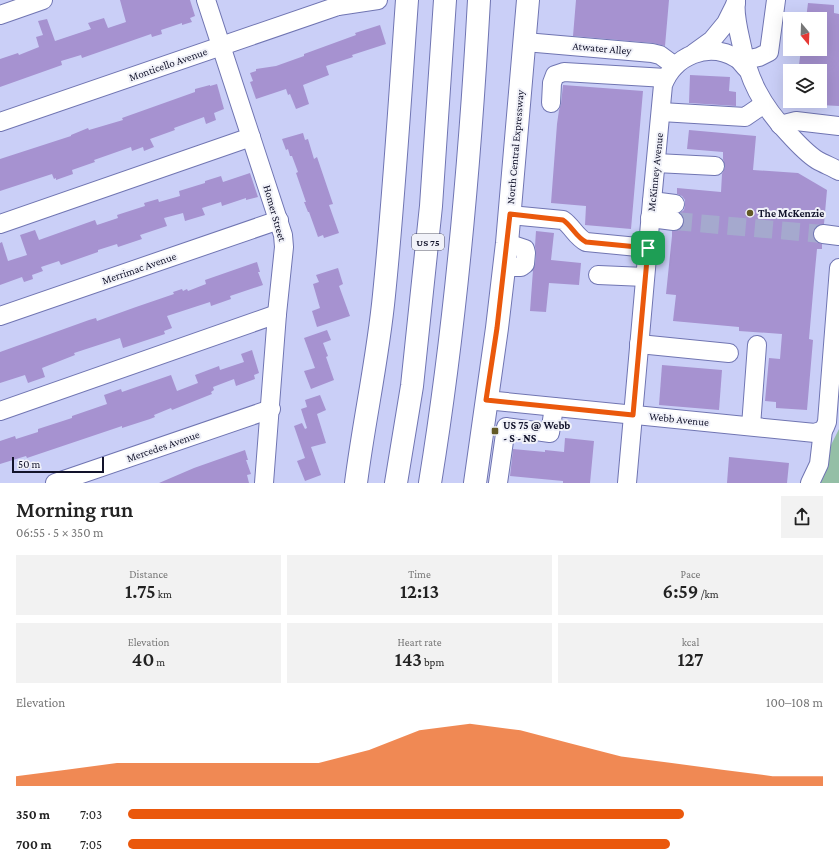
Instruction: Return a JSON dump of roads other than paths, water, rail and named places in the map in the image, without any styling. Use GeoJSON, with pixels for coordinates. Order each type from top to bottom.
{"type":"FeatureCollection","features":[{"type":"Feature","properties":{"kind":"main road"},"geometry":{"type":"LineString","coordinates":[[356,483],[375,368],[384,296],[401,99],[407,0]]}},
{"type":"Feature","properties":{"kind":"main road","name":"US 75"},"geometry":{"type":"LineString","coordinates":[[396,483],[412,386],[431,214],[445,0]]}},
{"type":"Feature","properties":{"kind":"main road"},"geometry":{"type":"LineString","coordinates":[[430,483],[446,374],[461,247],[472,120],[479,0]]}},
{"type":"Feature","properties":{"kind":"main road","name":"North Central Expressway"},"geometry":{"type":"LineString","coordinates":[[475,483],[507,243],[528,0]]}},
{"type":"Feature","properties":{"kind":"street"},"geometry":{"type":"LineString","coordinates":[[0,15],[43,0]]}},
{"type":"Feature","properties":{"kind":"street","name":"Homer Street"},"geometry":{"type":"LineString","coordinates":[[206,0],[283,235],[284,247],[277,314],[271,409],[264,483]]}},
{"type":"Feature","properties":{"kind":"street","name":"Monticello Avenue"},"geometry":{"type":"LineString","coordinates":[[0,122],[343,3],[378,0]]}},
{"type":"Feature","properties":{"kind":"street"},"geometry":{"type":"LineString","coordinates":[[694,54],[708,50],[723,52],[744,60],[759,57],[769,52],[776,0]]}},
{"type":"Feature","properties":{"kind":"street"},"geometry":{"type":"LineString","coordinates":[[736,1],[738,30],[744,60],[757,92],[764,104],[780,125],[800,146],[817,160],[839,171]]}},
{"type":"Feature","properties":{"kind":"street"},"geometry":{"type":"LineString","coordinates":[[550,103],[552,83],[555,75],[564,72],[670,72],[681,61],[694,54],[712,40],[726,23],[736,1]]}},
{"type":"Feature","properties":{"kind":"street","name":"Atwater Alley"},"geometry":{"type":"LineString","coordinates":[[525,42],[652,53],[660,55],[670,72]]}},
{"type":"Feature","properties":{"kind":"street","name":"McKinney Avenue"},"geometry":{"type":"LineString","coordinates":[[627,483],[663,85],[670,72]]}},
{"type":"Feature","properties":{"kind":"street"},"geometry":{"type":"LineString","coordinates":[[661,112],[745,117],[764,104]]}},
{"type":"Feature","properties":{"kind":"street"},"geometry":{"type":"LineString","coordinates":[[780,125],[796,121],[839,126]]}},
{"type":"Feature","properties":{"kind":"street"},"geometry":{"type":"LineString","coordinates":[[0,224],[251,137]]}},
{"type":"Feature","properties":{"kind":"street"},"geometry":{"type":"LineString","coordinates":[[656,163],[715,166]]}},
{"type":"Feature","properties":{"kind":"street"},"geometry":{"type":"LineString","coordinates":[[651,210],[675,212]]}},
{"type":"Feature","properties":{"kind":"street"},"geometry":{"type":"LineString","coordinates":[[510,214],[563,220],[580,239],[586,242],[648,248]]}},
{"type":"Feature","properties":{"kind":"street","name":"Merrimac Avenue"},"geometry":{"type":"LineString","coordinates":[[0,316],[279,220]]}},
{"type":"Feature","properties":{"kind":"street"},"geometry":{"type":"LineString","coordinates":[[810,483],[819,464],[822,430],[825,428],[827,422],[836,344],[839,268]]}},
{"type":"Feature","properties":{"kind":"street"},"geometry":{"type":"LineString","coordinates":[[598,275],[645,277]]}},
{"type":"Feature","properties":{"kind":"street"},"geometry":{"type":"LineString","coordinates":[[0,411],[277,314]]}},
{"type":"Feature","properties":{"kind":"street"},"geometry":{"type":"LineString","coordinates":[[639,344],[729,353]]}},
{"type":"Feature","properties":{"kind":"street"},"geometry":{"type":"LineString","coordinates":[[751,426],[757,345]]}},
{"type":"Feature","properties":{"kind":"street","name":"Webb Avenue"},"geometry":{"type":"LineString","coordinates":[[486,400],[815,433],[822,430]]}},
{"type":"Feature","properties":{"kind":"street"},"geometry":{"type":"LineString","coordinates":[[498,483],[506,427],[550,433],[554,407]]}},
{"type":"Feature","properties":{"kind":"street","name":"Mercedes Avenue"},"geometry":{"type":"LineString","coordinates":[[55,483],[271,409]]}},
{"type":"Feature","properties":{"kind":"tunnel"},"geometry":{"type":"LineString","coordinates":[[674,221],[823,234]]}},
{"type":"Feature","properties":{"kind":"place","name":"The McKenzie"},"geometry":{"type":"Point","coordinates":[750,213]}},
{"type":"Feature","properties":{"kind":"place","name":"US 75 @ Webb - S - NS"},"geometry":{"type":"Point","coordinates":[495,431]}}]}
